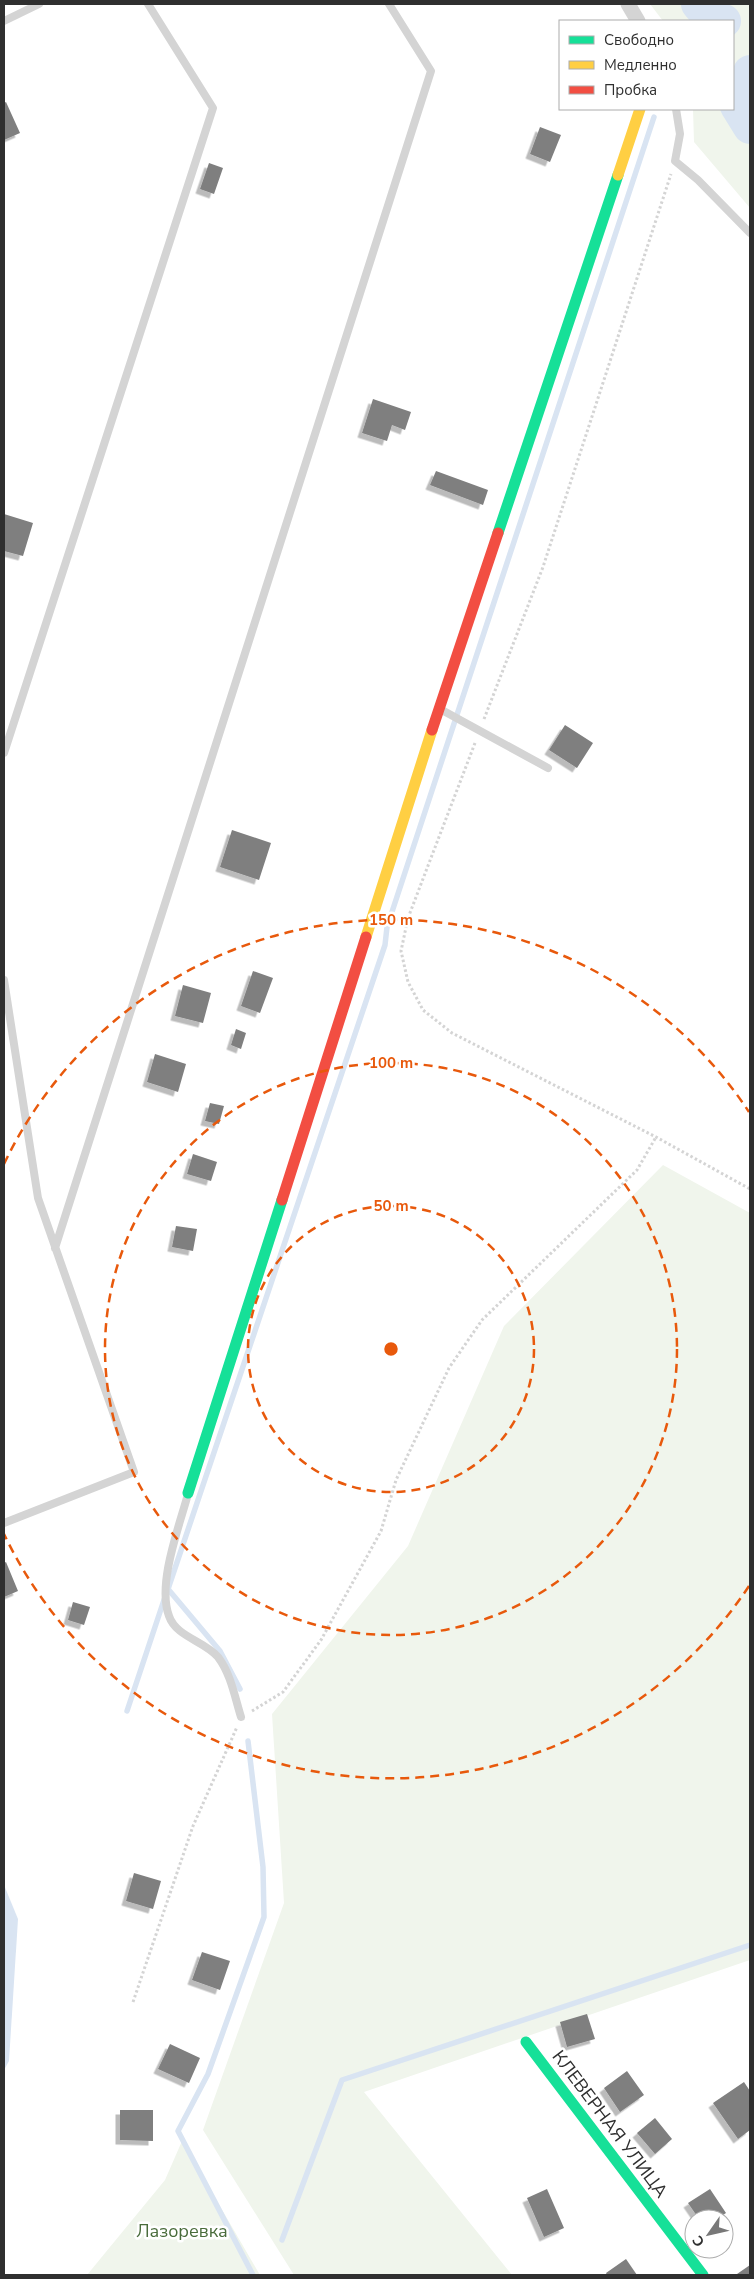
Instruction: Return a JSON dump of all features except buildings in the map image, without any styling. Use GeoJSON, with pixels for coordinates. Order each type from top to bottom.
{"type":"FeatureCollection","features":[{"type":"Feature","properties":{"kind":"street"},"geometry":{"type":"LineString","coordinates":[[628,4],[637,20]]}},
{"type":"Feature","properties":{"kind":"street"},"geometry":{"type":"LineString","coordinates":[[188,1493],[439,708],[640,110]]}},
{"type":"Feature","properties":{"kind":"street","name":"КЛЕВЕРНАЯ УЛИЦА"},"geometry":{"type":"LineString","coordinates":[[526,2042],[703,2275]]}},
{"type":"Feature","properties":{"kind":"lane"},"geometry":{"type":"LineString","coordinates":[[4,21],[39,4]]}},
{"type":"Feature","properties":{"kind":"lane"},"geometry":{"type":"LineString","coordinates":[[4,753],[213,108],[148,4]]}},
{"type":"Feature","properties":{"kind":"lane"},"geometry":{"type":"LineString","coordinates":[[55,1248],[431,71],[389,4]]}},
{"type":"Feature","properties":{"kind":"lane"},"geometry":{"type":"LineString","coordinates":[[676,110],[680,134],[675,161],[698,180],[750,233]]}},
{"type":"Feature","properties":{"kind":"lane"},"geometry":{"type":"LineString","coordinates":[[439,708],[548,768]]}},
{"type":"Feature","properties":{"kind":"lane"},"geometry":{"type":"LineString","coordinates":[[4,980],[38,1198],[134,1472],[4,1522]]}},
{"type":"Feature","properties":{"kind":"lane"},"geometry":{"type":"LineString","coordinates":[[188,1493],[166,1581],[166,1602],[169,1618],[176,1627],[217,1656],[229,1678],[241,1717]]}},
{"type":"Feature","properties":{"kind":"path"},"geometry":{"type":"LineString","coordinates":[[675,161],[543,567],[408,918],[400,951],[408,982],[423,1010],[452,1033],[656,1137],[750,1189]]}},
{"type":"Feature","properties":{"kind":"path"},"geometry":{"type":"LineString","coordinates":[[133,2002],[193,1826],[241,1717],[283,1692],[321,1640],[381,1531],[396,1480],[449,1368],[482,1320],[637,1170],[656,1137]]}},
{"type":"Feature","properties":{"kind":"green space"},"geometry":{"type":"Polygon","coordinates":[[[650,4],[750,4],[750,208],[694,142],[693,110],[734,110],[734,20],[662,20],[650,4]]]}},
{"type":"Feature","properties":{"kind":"green space"},"geometry":{"type":"Polygon","coordinates":[[[663,1165],[750,1213],[750,1960],[364,2092],[512,2275],[294,2275],[203,2130],[284,1903],[272,1714],[408,1546],[504,1326],[663,1165]]]}},
{"type":"Feature","properties":{"kind":"green space","name":"Лазоревка"},"geometry":{"type":"Polygon","coordinates":[[[182,2141],[260,2275],[87,2275],[165,2180],[182,2141]]]}},
{"type":"Feature","properties":{"kind":"water"},"geometry":{"type":"Polygon","coordinates":[[[4,1885],[18,1919],[9,2061],[4,2070],[4,1885]]]}},
{"type":"Feature","properties":{"kind":"waterway"},"geometry":{"type":"LineString","coordinates":[[698,4],[709,17],[720,20]]}},
{"type":"Feature","properties":{"kind":"waterway"},"geometry":{"type":"LineString","coordinates":[[750,72],[737,106],[750,127]]}},
{"type":"Feature","properties":{"kind":"waterway"},"geometry":{"type":"LineString","coordinates":[[168,1589],[385,945],[387,927],[654,117]]}},
{"type":"Feature","properties":{"kind":"waterway"},"geometry":{"type":"LineString","coordinates":[[168,1589],[220,1651],[240,1689]]}},
{"type":"Feature","properties":{"kind":"waterway"},"geometry":{"type":"LineString","coordinates":[[127,1711],[165,1597]]}},
{"type":"Feature","properties":{"kind":"waterway"},"geometry":{"type":"LineString","coordinates":[[248,1741],[263,1867],[264,1917],[208,2074],[178,2131],[253,2275]]}},
{"type":"Feature","properties":{"kind":"waterway"},"geometry":{"type":"LineString","coordinates":[[282,2240],[342,2080],[750,1945]]}},
{"type":"Feature","properties":{"kind":"traffic: fast"},"geometry":{"type":"LineString","coordinates":[[498,533],[618,175]]}},
{"type":"Feature","properties":{"kind":"traffic: fast"},"geometry":{"type":"LineString","coordinates":[[188,1493],[282,1200]]}},
{"type":"Feature","properties":{"kind":"traffic: fast"},"geometry":{"type":"LineString","coordinates":[[526,2042],[703,2275]]}},
{"type":"Feature","properties":{"kind":"traffic: slow"},"geometry":{"type":"LineString","coordinates":[[618,175],[640,110]]}},
{"type":"Feature","properties":{"kind":"traffic: slow"},"geometry":{"type":"LineString","coordinates":[[366,937],[432,730]]}},
{"type":"Feature","properties":{"kind":"traffic: jam"},"geometry":{"type":"LineString","coordinates":[[432,730],[498,533]]}},
{"type":"Feature","properties":{"kind":"traffic: jam"},"geometry":{"type":"LineString","coordinates":[[282,1200],[366,937]]}}]}
